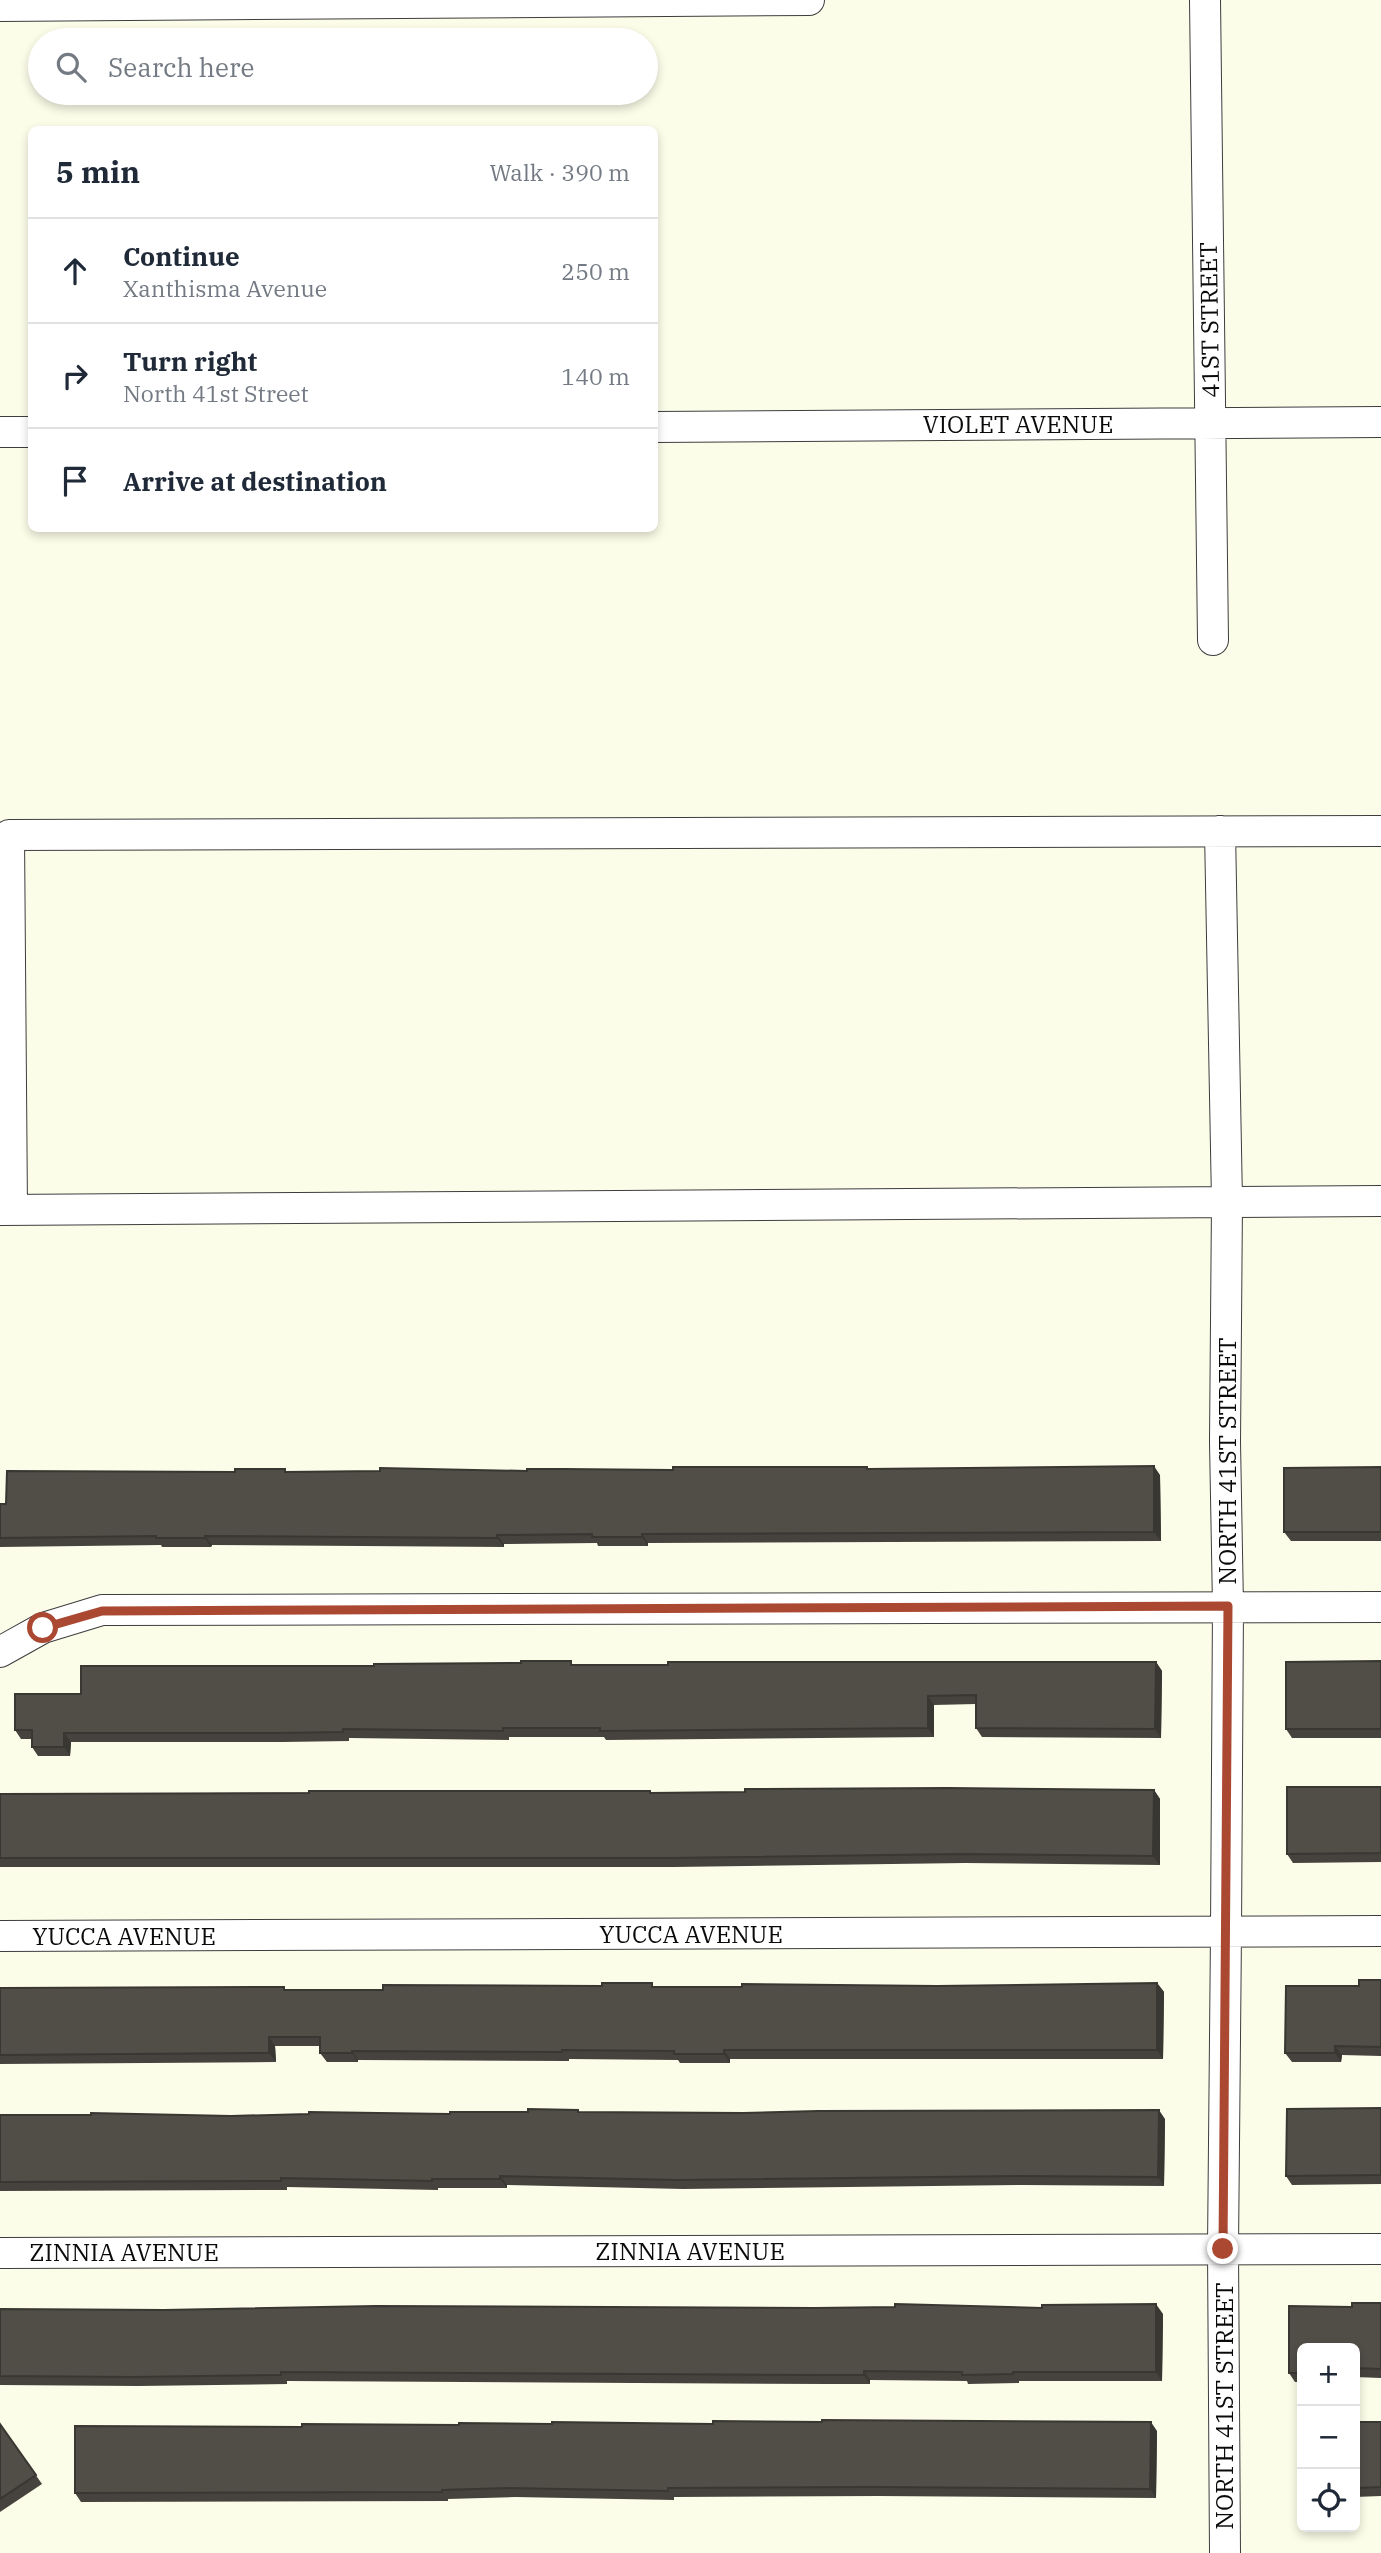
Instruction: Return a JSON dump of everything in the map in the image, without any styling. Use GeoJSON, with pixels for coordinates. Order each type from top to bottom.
{"type":"FeatureCollection","features":[{"type":"Feature","properties":{"kind":"street"},"geometry":{"type":"LineString","coordinates":[[0,6],[809,0]]}},
{"type":"Feature","properties":{"kind":"street","name":"41ST STREET"},"geometry":{"type":"LineString","coordinates":[[1205,0],[1213,640]]}},
{"type":"Feature","properties":{"kind":"street","name":"VIOLET AVENUE"},"geometry":{"type":"LineString","coordinates":[[658,427],[1381,422]]}},
{"type":"Feature","properties":{"kind":"street"},"geometry":{"type":"LineString","coordinates":[[0,432],[28,432]]}},
{"type":"Feature","properties":{"kind":"street","name":"NORTH 41ST STREET"},"geometry":{"type":"LineString","coordinates":[[1220,831],[1227,1202],[1225,1442],[1228,1606],[1223,2249],[1225,2553]]}},
{"type":"Feature","properties":{"kind":"street"},"geometry":{"type":"LineString","coordinates":[[1381,831],[9,835],[6,1210],[1381,1201]]}},
{"type":"Feature","properties":{"kind":"street"},"geometry":{"type":"LineString","coordinates":[[0,1652],[43,1628],[102,1611],[1381,1607]]}},
{"type":"Feature","properties":{"kind":"street","name":"YUCCA AVENUE"},"geometry":{"type":"LineString","coordinates":[[0,1936],[1381,1931]]}},
{"type":"Feature","properties":{"kind":"street","name":"ZINNIA AVENUE"},"geometry":{"type":"LineString","coordinates":[[0,2253],[1381,2249]]}},
{"type":"Feature","properties":{"kind":"building"},"geometry":{"type":"Polygon","coordinates":[[[1154,1466],[1154,1532],[642,1534],[642,1537],[592,1537],[592,1534],[497,1535],[497,1538],[0,1538],[0,1504],[6,1504],[7,1471],[235,1472],[235,1469],[285,1469],[285,1472],[380,1471],[380,1468],[527,1471],[673,1470],[673,1467],[867,1469],[1154,1466]]]}},
{"type":"Feature","properties":{"kind":"building"},"geometry":{"type":"Polygon","coordinates":[[[1381,1467],[1381,1532],[1284,1532],[1284,1468],[1381,1467]]]}},
{"type":"Feature","properties":{"kind":"building"},"geometry":{"type":"Polygon","coordinates":[[[571,1661],[571,1665],[668,1665],[668,1662],[1156,1662],[1155,1729],[976,1728],[976,1695],[928,1696],[928,1728],[600,1731],[600,1728],[503,1728],[503,1731],[343,1729],[343,1732],[277,1733],[64,1733],[64,1747],[32,1747],[32,1730],[15,1730],[15,1694],[81,1694],[81,1666],[374,1666],[571,1661]]]}},
{"type":"Feature","properties":{"kind":"building"},"geometry":{"type":"Polygon","coordinates":[[[1381,1661],[1381,1729],[1286,1729],[1286,1662],[1381,1661]]]}},
{"type":"Feature","properties":{"kind":"building"},"geometry":{"type":"Polygon","coordinates":[[[1287,1787],[1381,1787],[1381,1853],[1287,1854],[1287,1787]]]}},
{"type":"Feature","properties":{"kind":"building"},"geometry":{"type":"Polygon","coordinates":[[[745,1789],[1154,1790],[1153,1856],[959,1854],[667,1858],[0,1858],[0,1794],[309,1791],[650,1793],[745,1792],[745,1789]]]}},
{"type":"Feature","properties":{"kind":"building"},"geometry":{"type":"Polygon","coordinates":[[[1359,1980],[1381,1980],[1381,2047],[1335,2046],[1335,2053],[1285,2053],[1286,1986],[1359,1986],[1359,1980]]]}},
{"type":"Feature","properties":{"kind":"building"},"geometry":{"type":"Polygon","coordinates":[[[602,1983],[652,1983],[652,1987],[742,1987],[742,1984],[937,1986],[1157,1983],[1157,2050],[724,2050],[724,2054],[562,2050],[320,2053],[320,2037],[269,2037],[269,2053],[0,2055],[0,1988],[284,1987],[284,1990],[383,1990],[383,1985],[602,1986],[602,1983]]]}},
{"type":"Feature","properties":{"kind":"building"},"geometry":{"type":"Polygon","coordinates":[[[1381,2108],[1381,2175],[1286,2176],[1287,2109],[1381,2108]]]}},
{"type":"Feature","properties":{"kind":"building"},"geometry":{"type":"Polygon","coordinates":[[[528,2109],[743,2113],[1159,2110],[1158,2177],[677,2180],[500,2176],[500,2179],[432,2181],[281,2178],[281,2181],[0,2182],[0,2115],[91,2113],[231,2116],[309,2112],[450,2114],[528,2112],[528,2109]]]}},
{"type":"Feature","properties":{"kind":"building"},"geometry":{"type":"Polygon","coordinates":[[[1352,2303],[1381,2303],[1381,2369],[1360,2368],[1360,2343],[1297,2343],[1297,2373],[1289,2373],[1289,2306],[1352,2307],[1352,2303]]]}},
{"type":"Feature","properties":{"kind":"building"},"geometry":{"type":"Polygon","coordinates":[[[895,2304],[1042,2308],[1042,2305],[1156,2304],[1156,2372],[1013,2372],[962,2375],[962,2372],[864,2371],[864,2375],[822,2375],[281,2372],[281,2375],[0,2376],[0,2309],[164,2310],[376,2306],[815,2308],[895,2307],[895,2304]]]}},
{"type":"Feature","properties":{"kind":"building"},"geometry":{"type":"Polygon","coordinates":[[[713,2421],[1151,2422],[1150,2489],[872,2487],[668,2488],[668,2491],[509,2488],[442,2492],[75,2493],[75,2426],[302,2427],[302,2424],[459,2425],[552,2422],[713,2424],[713,2421]]]}},
{"type":"Feature","properties":{"kind":"building"},"geometry":{"type":"Polygon","coordinates":[[[1360,2422],[1381,2422],[1381,2487],[1360,2488],[1360,2422]]]}},
{"type":"Feature","properties":{"kind":"building"},"geometry":{"type":"Polygon","coordinates":[[[0,2424],[36,2475],[0,2499],[0,2424]]]}},
{"type":"Feature","properties":{"kind":"route"},"geometry":{"type":"LineString","coordinates":[[43,1628],[102,1611],[1228,1606],[1223,2249]]}}]}
